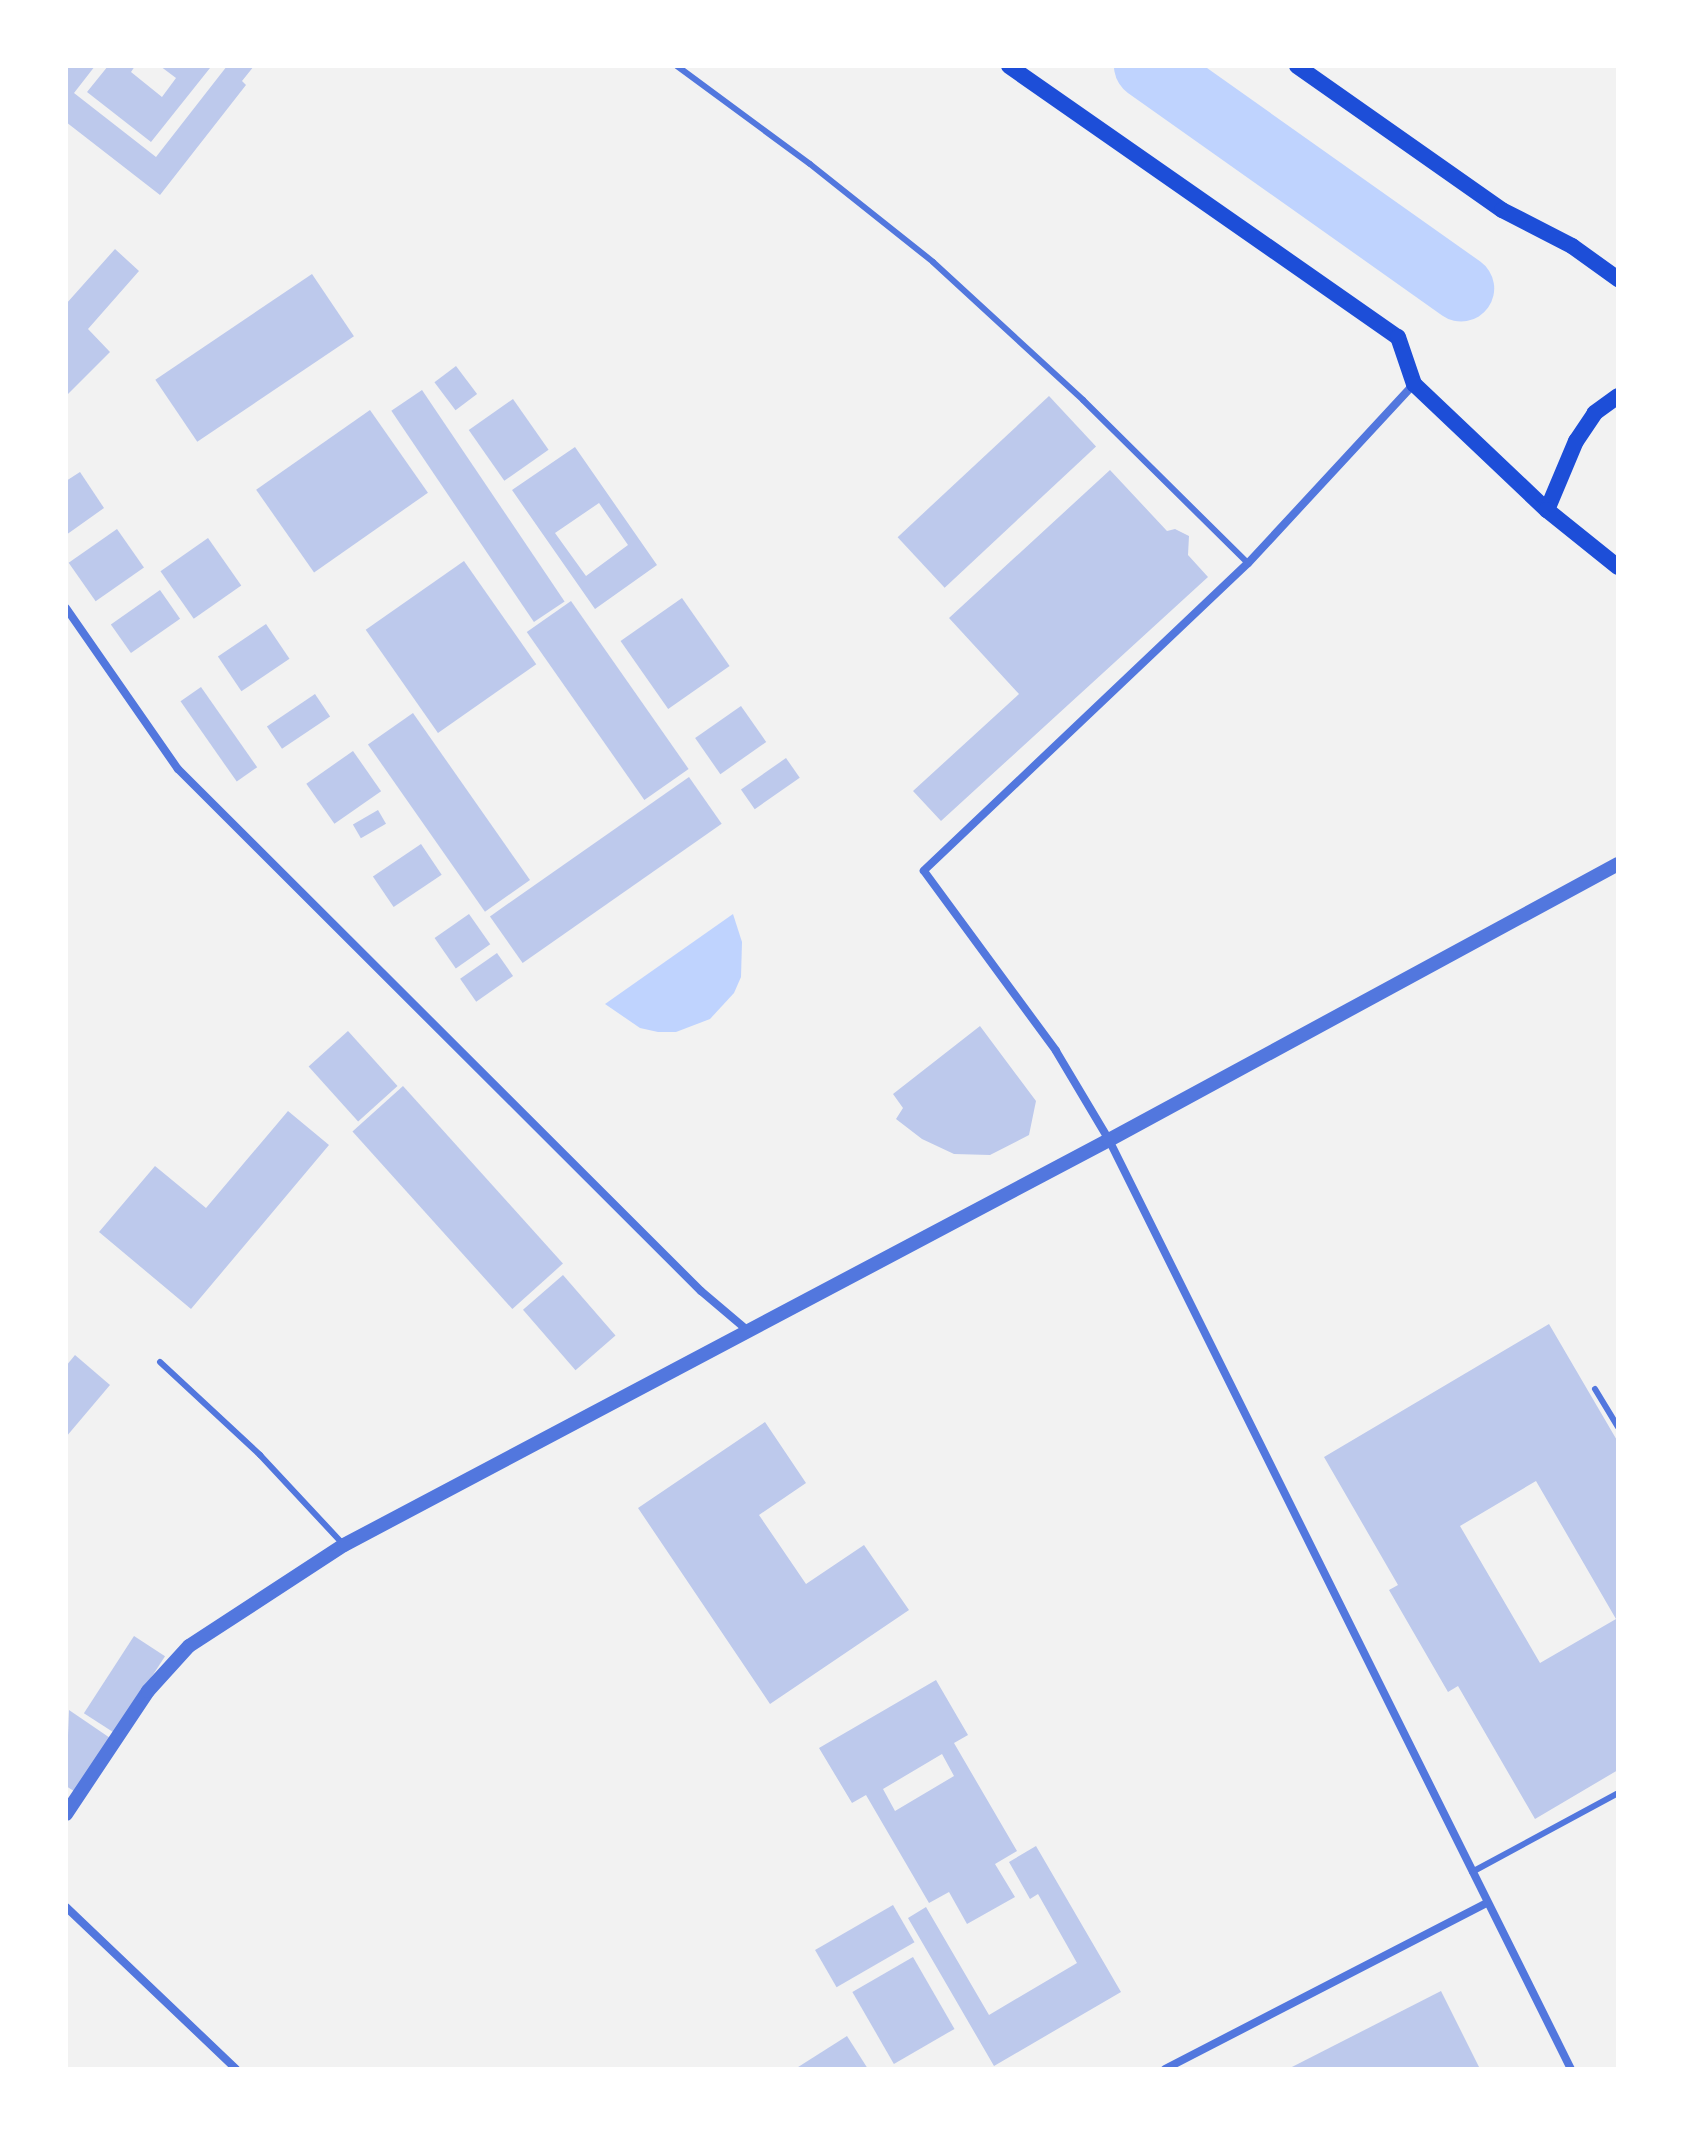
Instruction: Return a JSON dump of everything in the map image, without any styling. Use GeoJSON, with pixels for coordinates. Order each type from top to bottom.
{"type":"FeatureCollection","features":[{"type":"Feature","properties":{"kind":"main road"},"geometry":{"type":"LineString","coordinates":[[1009,66],[1398,337],[1414,384],[1547,510],[1618,567]]}},
{"type":"Feature","properties":{"kind":"main road"},"geometry":{"type":"LineString","coordinates":[[1297,66],[1502,210],[1572,246],[1618,279]]}},
{"type":"Feature","properties":{"kind":"main road"},"geometry":{"type":"LineString","coordinates":[[1547,510],[1576,441],[1595,413],[1618,396]]}},
{"type":"Feature","properties":{"kind":"street"},"geometry":{"type":"LineString","coordinates":[[1414,384],[1248,563],[924,871],[1056,1051],[1109,1140],[1571,2069]]}},
{"type":"Feature","properties":{"kind":"street"},"geometry":{"type":"LineString","coordinates":[[66,608],[178,769],[701,1291],[747,1330]]}},
{"type":"Feature","properties":{"kind":"street"},"geometry":{"type":"LineString","coordinates":[[66,1814],[148,1691],[189,1646],[344,1545],[1109,1140],[1618,864]]}},
{"type":"Feature","properties":{"kind":"street"},"geometry":{"type":"LineString","coordinates":[[1165,2069],[1487,1903]]}},
{"type":"Feature","properties":{"kind":"street"},"geometry":{"type":"LineString","coordinates":[[66,1907],[236,2069]]}},
{"type":"Feature","properties":{"kind":"lane"},"geometry":{"type":"LineString","coordinates":[[677,66],[810,164],[933,262],[1083,400],[1248,563]]}},
{"type":"Feature","properties":{"kind":"lane"},"geometry":{"type":"LineString","coordinates":[[160,1362],[260,1455],[344,1545]]}},
{"type":"Feature","properties":{"kind":"lane"},"geometry":{"type":"LineString","coordinates":[[1595,1389],[1618,1427]]}},
{"type":"Feature","properties":{"kind":"lane"},"geometry":{"type":"LineString","coordinates":[[1472,1872],[1618,1793]]}},
{"type":"Feature","properties":{"kind":"water"},"geometry":{"type":"Polygon","coordinates":[[[733,914],[742,942],[741,977],[734,993],[710,1019],[676,1032],[658,1032],[640,1028],[605,1004],[733,914]]]}},
{"type":"Feature","properties":{"kind":"building"},"geometry":{"type":"Polygon","coordinates":[[[66,66],[95,66],[74,93],[156,157],[227,66],[254,66],[242,81],[246,85],[160,195],[66,122],[66,66]]]}},
{"type":"Feature","properties":{"kind":"building"},"geometry":{"type":"Polygon","coordinates":[[[108,66],[135,66],[131,72],[162,97],[176,78],[160,66],[210,68],[151,142],[87,92],[108,66]]]}},
{"type":"Feature","properties":{"kind":"building"},"geometry":{"type":"Polygon","coordinates":[[[115,249],[139,271],[88,329],[110,352],[66,396],[66,304],[115,249]]]}},
{"type":"Feature","properties":{"kind":"building"},"geometry":{"type":"Polygon","coordinates":[[[312,274],[354,336],[197,442],[155,380],[312,274]]]}},
{"type":"Feature","properties":{"kind":"building"},"geometry":{"type":"Polygon","coordinates":[[[456,366],[477,394],[456,410],[434,382],[456,366]]]}},
{"type":"Feature","properties":{"kind":"building"},"geometry":{"type":"Polygon","coordinates":[[[422,390],[565,601],[534,622],[391,411],[422,390]]]}},
{"type":"Feature","properties":{"kind":"building"},"geometry":{"type":"Polygon","coordinates":[[[1049,396],[1096,446],[945,588],[898,537],[1049,396]]]}},
{"type":"Feature","properties":{"kind":"building"},"geometry":{"type":"Polygon","coordinates":[[[513,399],[549,450],[504,481],[469,430],[513,399]]]}},
{"type":"Feature","properties":{"kind":"building"},"geometry":{"type":"Polygon","coordinates":[[[370,410],[428,493],[314,572],[256,490],[370,410]]]}},
{"type":"Feature","properties":{"kind":"building"},"geometry":{"type":"Polygon","coordinates":[[[575,447],[657,565],[595,609],[512,490],[575,447]],[[599,503],[555,533],[586,576],[628,545],[599,503]]]}},
{"type":"Feature","properties":{"kind":"building"},"geometry":{"type":"Polygon","coordinates":[[[1110,470],[1167,531],[1175,529],[1189,536],[1188,555],[1208,577],[941,821],[913,791],[1019,694],[949,618],[1110,470]]]}},
{"type":"Feature","properties":{"kind":"building"},"geometry":{"type":"Polygon","coordinates":[[[80,472],[104,508],[66,535],[66,481],[80,472]]]}},
{"type":"Feature","properties":{"kind":"building"},"geometry":{"type":"Polygon","coordinates":[[[117,529],[144,568],[96,601],[69,563],[117,529]]]}},
{"type":"Feature","properties":{"kind":"building"},"geometry":{"type":"Polygon","coordinates":[[[208,538],[241,586],[194,619],[160,571],[208,538]]]}},
{"type":"Feature","properties":{"kind":"building"},"geometry":{"type":"Polygon","coordinates":[[[464,561],[536,664],[438,733],[366,630],[464,561]]]}},
{"type":"Feature","properties":{"kind":"building"},"geometry":{"type":"Polygon","coordinates":[[[160,590],[180,619],[131,653],[111,624],[160,590]]]}},
{"type":"Feature","properties":{"kind":"building"},"geometry":{"type":"Polygon","coordinates":[[[682,598],[730,666],[668,709],[621,641],[682,598]]]}},
{"type":"Feature","properties":{"kind":"building"},"geometry":{"type":"Polygon","coordinates":[[[571,601],[689,769],[644,800],[527,632],[571,601]]]}},
{"type":"Feature","properties":{"kind":"building"},"geometry":{"type":"Polygon","coordinates":[[[266,624],[289,659],[241,691],[218,656],[266,624]]]}},
{"type":"Feature","properties":{"kind":"building"},"geometry":{"type":"Polygon","coordinates":[[[201,687],[257,767],[237,782],[181,701],[201,687]]]}},
{"type":"Feature","properties":{"kind":"building"},"geometry":{"type":"Polygon","coordinates":[[[315,694],[330,716],[282,749],[267,726],[315,694]]]}},
{"type":"Feature","properties":{"kind":"building"},"geometry":{"type":"Polygon","coordinates":[[[741,706],[766,742],[720,774],[695,738],[741,706]]]}},
{"type":"Feature","properties":{"kind":"building"},"geometry":{"type":"Polygon","coordinates":[[[413,713],[530,880],[485,912],[368,745],[413,713]]]}},
{"type":"Feature","properties":{"kind":"building"},"geometry":{"type":"Polygon","coordinates":[[[353,751],[381,791],[334,824],[306,784],[353,751]]]}},
{"type":"Feature","properties":{"kind":"building"},"geometry":{"type":"Polygon","coordinates":[[[786,758],[800,778],[755,809],[741,790],[786,758]]]}},
{"type":"Feature","properties":{"kind":"building"},"geometry":{"type":"Polygon","coordinates":[[[689,777],[722,824],[523,963],[490,916],[689,777]]]}},
{"type":"Feature","properties":{"kind":"building"},"geometry":{"type":"Polygon","coordinates":[[[378,810],[386,824],[361,838],[353,824],[378,810]]]}},
{"type":"Feature","properties":{"kind":"building"},"geometry":{"type":"Polygon","coordinates":[[[421,844],[442,875],[394,907],[373,876],[421,844]]]}},
{"type":"Feature","properties":{"kind":"building"},"geometry":{"type":"Polygon","coordinates":[[[469,914],[490,944],[456,968],[435,938],[469,914]]]}},
{"type":"Feature","properties":{"kind":"building"},"geometry":{"type":"Polygon","coordinates":[[[497,953],[513,976],[476,1002],[460,979],[497,953]]]}},
{"type":"Feature","properties":{"kind":"building"},"geometry":{"type":"Polygon","coordinates":[[[980,1026],[1036,1101],[1029,1135],[990,1155],[954,1154],[922,1139],[896,1119],[903,1108],[893,1094],[980,1026]]]}},
{"type":"Feature","properties":{"kind":"building"},"geometry":{"type":"Polygon","coordinates":[[[348,1031],[398,1086],[358,1121],[309,1066],[348,1031]]]}},
{"type":"Feature","properties":{"kind":"building"},"geometry":{"type":"Polygon","coordinates":[[[403,1086],[563,1264],[512,1309],[352,1132],[403,1086]]]}},
{"type":"Feature","properties":{"kind":"building"},"geometry":{"type":"Polygon","coordinates":[[[288,1111],[329,1145],[191,1309],[99,1232],[155,1166],[206,1208],[288,1111]]]}},
{"type":"Feature","properties":{"kind":"building"},"geometry":{"type":"Polygon","coordinates":[[[563,1275],[615,1335],[575,1370],[523,1310],[563,1275]]]}},
{"type":"Feature","properties":{"kind":"building"},"geometry":{"type":"Polygon","coordinates":[[[1549,1324],[1618,1442],[1618,1770],[1535,1819],[1458,1686],[1448,1692],[1389,1590],[1398,1585],[1324,1457],[1549,1324]],[[1536,1481],[1460,1526],[1540,1663],[1616,1619],[1536,1481]]]}},
{"type":"Feature","properties":{"kind":"building"},"geometry":{"type":"Polygon","coordinates":[[[75,1355],[110,1385],[66,1437],[66,1366],[75,1355]]]}},
{"type":"Feature","properties":{"kind":"building"},"geometry":{"type":"Polygon","coordinates":[[[765,1422],[806,1483],[759,1515],[806,1584],[864,1545],[909,1610],[770,1704],[638,1508],[765,1422]]]}},
{"type":"Feature","properties":{"kind":"building"},"geometry":{"type":"Polygon","coordinates":[[[134,1636],[165,1656],[115,1733],[84,1713],[134,1636]]]}},
{"type":"Feature","properties":{"kind":"building"},"geometry":{"type":"Polygon","coordinates":[[[936,1680],[968,1735],[954,1743],[1017,1851],[995,1864],[1015,1897],[967,1924],[949,1892],[929,1903],[866,1795],[852,1803],[819,1748],[936,1680]],[[942,1754],[883,1789],[895,1811],[954,1776],[942,1754]]]}},
{"type":"Feature","properties":{"kind":"building"},"geometry":{"type":"Polygon","coordinates":[[[69,1710],[113,1740],[77,1793],[66,1786],[69,1710]]]}},
{"type":"Feature","properties":{"kind":"building"},"geometry":{"type":"Polygon","coordinates":[[[1036,1846],[1121,1992],[994,2066],[908,1918],[926,1907],[989,2015],[1077,1963],[1038,1894],[1030,1899],[1009,1862],[1036,1846]]]}},
{"type":"Feature","properties":{"kind":"building"},"geometry":{"type":"Polygon","coordinates":[[[893,1905],[914,1942],[837,1987],[815,1950],[893,1905]]]}},
{"type":"Feature","properties":{"kind":"building"},"geometry":{"type":"Polygon","coordinates":[[[913,1957],[954,2029],[894,2064],[852,1992],[913,1957]]]}},
{"type":"Feature","properties":{"kind":"building"},"geometry":{"type":"Polygon","coordinates":[[[1441,1991],[1480,2069],[1288,2069],[1441,1991]]]}},
{"type":"Feature","properties":{"kind":"building"},"geometry":{"type":"Polygon","coordinates":[[[847,2036],[868,2069],[795,2069],[847,2036]]]}},
{"type":"Feature","properties":{"kind":"waterway"},"geometry":{"type":"LineString","coordinates":[[1147,66],[1461,288]]}}]}
